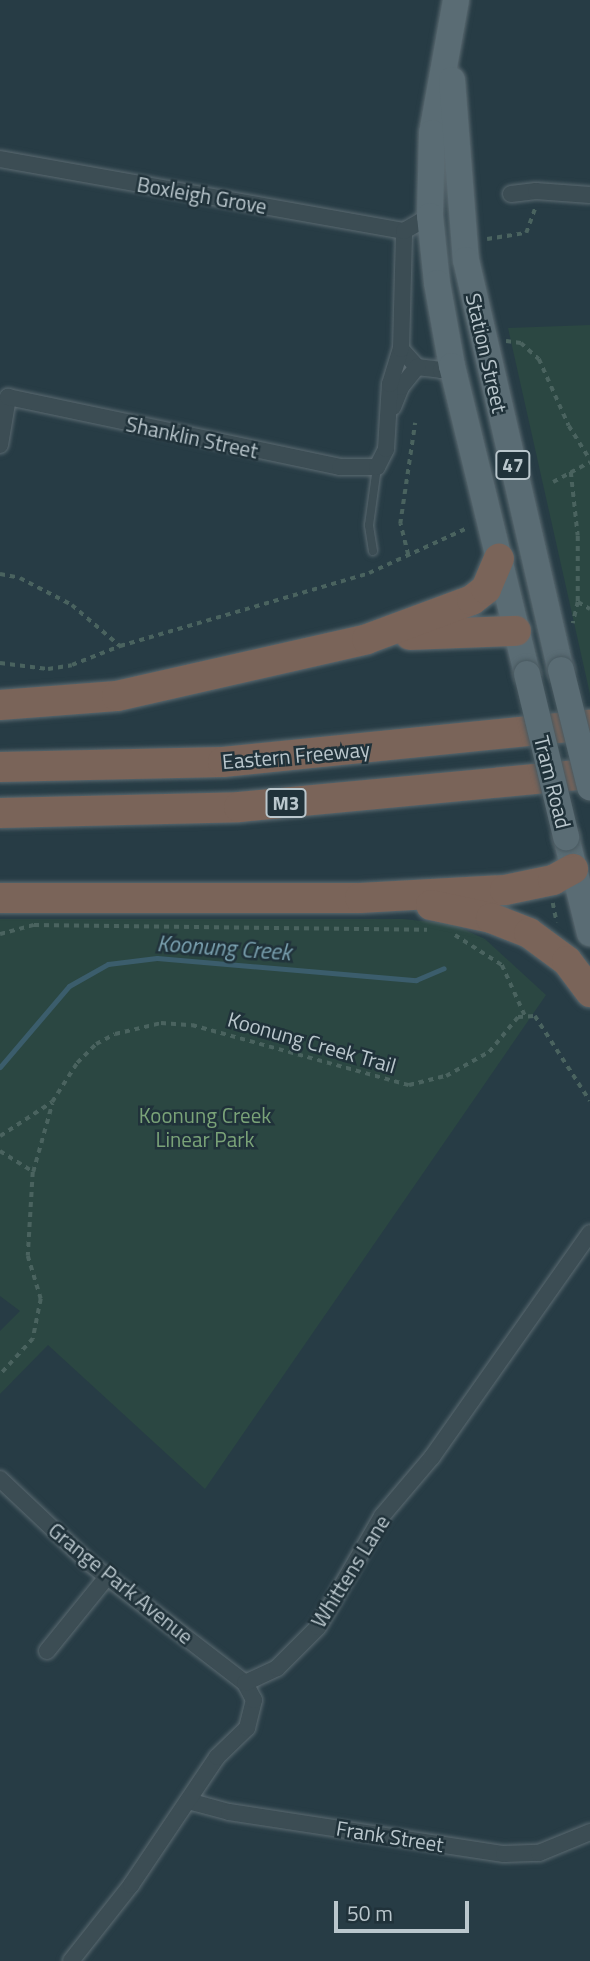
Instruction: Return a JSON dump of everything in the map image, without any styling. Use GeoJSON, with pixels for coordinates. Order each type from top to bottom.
{"type":"FeatureCollection","features":[{"type":"Feature","properties":{"kind":"highway"},"geometry":{"type":"LineString","coordinates":[[0,705],[117,696],[367,639],[472,600],[486,589],[499,559]]}},
{"type":"Feature","properties":{"kind":"highway"},"geometry":{"type":"LineString","coordinates":[[367,639],[516,631]]}},
{"type":"Feature","properties":{"kind":"highway","name":"Eastern Freeway"},"geometry":{"type":"LineString","coordinates":[[0,767],[223,762],[590,725]]}},
{"type":"Feature","properties":{"kind":"highway","name":"M3"},"geometry":{"type":"LineString","coordinates":[[0,814],[239,807],[590,774]]}},
{"type":"Feature","properties":{"kind":"highway"},"geometry":{"type":"LineString","coordinates":[[0,898],[360,898],[505,890],[553,880],[582,860]]}},
{"type":"Feature","properties":{"kind":"highway"},"geometry":{"type":"LineString","coordinates":[[360,898],[438,905],[510,924],[550,947],[590,992]]}},
{"type":"Feature","properties":{"kind":"main road","name":"Station Street"},"geometry":{"type":"LineString","coordinates":[[456,0],[432,133],[430,216],[452,366],[516,631]]}},
{"type":"Feature","properties":{"kind":"main road","name":"Station Street"},"geometry":{"type":"LineString","coordinates":[[452,30],[455,152],[470,245],[561,670]]}},
{"type":"Feature","properties":{"kind":"main road"},"geometry":{"type":"LineString","coordinates":[[430,216],[452,223],[470,245],[465,337],[452,366]]}},
{"type":"Feature","properties":{"kind":"main road"},"geometry":{"type":"LineString","coordinates":[[516,631],[547,647],[561,670]]}},
{"type":"Feature","properties":{"kind":"main road","name":"Tram Road"},"geometry":{"type":"LineString","coordinates":[[516,631],[566,836],[582,860],[590,933]]}},
{"type":"Feature","properties":{"kind":"main road","name":"Tram Road"},"geometry":{"type":"LineString","coordinates":[[561,670],[590,787]]}},
{"type":"Feature","properties":{"kind":"street","name":"Boxleigh Grove"},"geometry":{"type":"LineString","coordinates":[[0,159],[404,231]]}},
{"type":"Feature","properties":{"kind":"street"},"geometry":{"type":"LineString","coordinates":[[511,194],[542,191],[590,195]]}},
{"type":"Feature","properties":{"kind":"street"},"geometry":{"type":"LineString","coordinates":[[377,467],[386,449],[391,413],[390,383],[401,349],[404,231],[430,216]]}},
{"type":"Feature","properties":{"kind":"street"},"geometry":{"type":"LineString","coordinates":[[401,349],[418,367],[441,370],[452,366]]}},
{"type":"Feature","properties":{"kind":"street"},"geometry":{"type":"LineString","coordinates":[[391,413],[401,387],[418,367]]}},
{"type":"Feature","properties":{"kind":"street","name":"Shanklin Street"},"geometry":{"type":"LineString","coordinates":[[0,445],[8,397],[340,467],[377,467]]}},
{"type":"Feature","properties":{"kind":"street","name":"Whittens Lane"},"geometry":{"type":"LineString","coordinates":[[245,1683],[276,1668],[318,1627],[382,1516],[432,1457],[590,1233]]}},
{"type":"Feature","properties":{"kind":"street","name":"Grange Park Avenue"},"geometry":{"type":"LineString","coordinates":[[0,1479],[107,1577],[245,1683]]}},
{"type":"Feature","properties":{"kind":"street"},"geometry":{"type":"LineString","coordinates":[[47,1651],[107,1577]]}},
{"type":"Feature","properties":{"kind":"street"},"geometry":{"type":"LineString","coordinates":[[71,1961],[131,1885],[217,1757],[247,1728],[254,1700],[245,1683]]}},
{"type":"Feature","properties":{"kind":"street","name":"Frank Street"},"geometry":{"type":"LineString","coordinates":[[188,1801],[229,1812],[504,1854],[539,1853],[590,1832]]}},
{"type":"Feature","properties":{"kind":"lane"},"geometry":{"type":"LineString","coordinates":[[373,551],[369,525],[377,467]]}},
{"type":"Feature","properties":{"kind":"path"},"geometry":{"type":"LineString","coordinates":[[470,245],[526,233],[542,191]]}},
{"type":"Feature","properties":{"kind":"path"},"geometry":{"type":"LineString","coordinates":[[502,341],[521,343],[539,359],[569,426],[590,461],[553,482]]}},
{"type":"Feature","properties":{"kind":"path"},"geometry":{"type":"LineString","coordinates":[[408,555],[400,524],[415,423]]}},
{"type":"Feature","properties":{"kind":"path"},"geometry":{"type":"LineString","coordinates":[[571,472],[578,536],[578,602],[571,627]]}},
{"type":"Feature","properties":{"kind":"path"},"geometry":{"type":"LineString","coordinates":[[0,663],[48,669],[317,591],[465,529]]}},
{"type":"Feature","properties":{"kind":"path"},"geometry":{"type":"LineString","coordinates":[[0,574],[20,578],[72,605],[120,646]]}},
{"type":"Feature","properties":{"kind":"path"},"geometry":{"type":"LineString","coordinates":[[578,602],[590,609]]}},
{"type":"Feature","properties":{"kind":"path"},"geometry":{"type":"LineString","coordinates":[[552,897],[556,930]]}},
{"type":"Feature","properties":{"kind":"path"},"geometry":{"type":"LineString","coordinates":[[0,934],[34,925],[429,930]]}},
{"type":"Feature","properties":{"kind":"path"},"geometry":{"type":"LineString","coordinates":[[442,933],[455,935],[502,965],[526,1018],[535,1016],[544,1025],[590,1101]]}},
{"type":"Feature","properties":{"kind":"path","name":"Koonung Creek Trail"},"geometry":{"type":"LineString","coordinates":[[0,1136],[52,1102],[77,1063],[96,1044],[115,1034],[161,1023],[192,1025],[409,1085],[428,1084],[489,1052],[518,1017],[526,1018]]}},
{"type":"Feature","properties":{"kind":"path"},"geometry":{"type":"LineString","coordinates":[[0,1375],[33,1339],[40,1320],[41,1299],[28,1256],[33,1172],[52,1102]]}},
{"type":"Feature","properties":{"kind":"path"},"geometry":{"type":"LineString","coordinates":[[0,1151],[33,1172]]}},
{"type":"Feature","properties":{"kind":"green space"},"geometry":{"type":"Polygon","coordinates":[[[590,325],[590,694],[508,328],[590,325]]]}},
{"type":"Feature","properties":{"kind":"green space","name":"Koonung Creek Linear Park"},"geometry":{"type":"Polygon","coordinates":[[[0,919],[403,919],[452,924],[485,939],[546,995],[205,1489],[48,1345],[0,1394],[0,1331],[20,1311],[0,1296],[0,919]]]}},
{"type":"Feature","properties":{"kind":"waterway","name":"Koonung Creek"},"geometry":{"type":"LineString","coordinates":[[0,1067],[69,986],[108,964],[157,958],[416,980],[444,968]]}}]}
